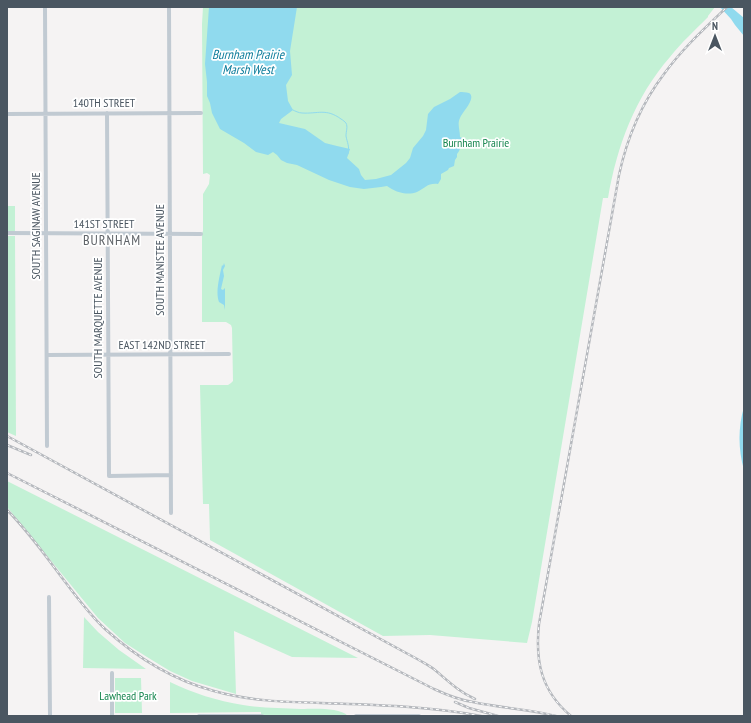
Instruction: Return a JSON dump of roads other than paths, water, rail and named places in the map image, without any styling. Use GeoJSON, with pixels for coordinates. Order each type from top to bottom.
{"type":"FeatureCollection","features":[{"type":"Feature","properties":{"kind":"street","name":"SOUTH SAGINAW AVENUE"},"geometry":{"type":"LineString","coordinates":[[45,7],[47,446]]}},
{"type":"Feature","properties":{"kind":"street","name":"SOUTH MANISTEE AVENUE"},"geometry":{"type":"LineString","coordinates":[[169,7],[171,513]]}},
{"type":"Feature","properties":{"kind":"street","name":"SOUTH MARQUETTE AVENUE"},"geometry":{"type":"LineString","coordinates":[[108,113],[109,476],[171,475]]}},
{"type":"Feature","properties":{"kind":"street","name":"140TH STREET"},"geometry":{"type":"LineString","coordinates":[[7,114],[201,113]]}},
{"type":"Feature","properties":{"kind":"street","name":"141ST STREET"},"geometry":{"type":"LineString","coordinates":[[7,234],[201,234]]}},
{"type":"Feature","properties":{"kind":"street","name":"EAST 142ND STREET"},"geometry":{"type":"LineString","coordinates":[[47,355],[229,354]]}},
{"type":"Feature","properties":{"kind":"street"},"geometry":{"type":"LineString","coordinates":[[49,597],[50,716]]}},
{"type":"Feature","properties":{"kind":"street"},"geometry":{"type":"LineString","coordinates":[[112,673],[112,716]]}},
{"type":"Feature","properties":{"kind":"street"},"geometry":{"type":"LineString","coordinates":[[199,716],[262,716]]}},
{"type":"Feature","properties":{"kind":"street"},"geometry":{"type":"LineString","coordinates":[[356,716],[418,716]]}},
{"type":"Feature","properties":{"kind":"water","name":"Burnham Prairie Marsh West"},"geometry":{"type":"Polygon","coordinates":[[[209,7],[297,7],[290,51],[292,75],[286,85],[288,101],[293,110],[281,119],[279,123],[305,129],[325,143],[350,149],[347,158],[359,169],[365,180],[391,175],[406,163],[410,158],[413,148],[426,130],[428,114],[434,107],[460,92],[469,93],[471,95],[470,102],[459,120],[460,137],[462,138],[454,166],[441,174],[441,179],[438,184],[429,185],[417,192],[409,194],[401,193],[387,186],[364,189],[350,187],[329,180],[297,165],[287,163],[281,160],[273,152],[268,155],[256,152],[220,129],[212,113],[207,96],[205,64],[209,7]]]}},
{"type":"Feature","properties":{"kind":"water"},"geometry":{"type":"Polygon","coordinates":[[[720,7],[731,7],[744,18],[744,36],[731,19],[720,7]]]}},
{"type":"Feature","properties":{"kind":"water"},"geometry":{"type":"Polygon","coordinates":[[[224,263],[224,276],[221,289],[223,290],[225,288],[225,310],[224,305],[219,302],[218,298],[218,284],[222,265],[223,266],[224,263]]]}},
{"type":"Feature","properties":{"kind":"water"},"geometry":{"type":"Polygon","coordinates":[[[744,407],[744,470],[740,438],[744,407]]]}},
{"type":"Feature","properties":{"kind":"waterway"},"geometry":{"type":"LineString","coordinates":[[293,110],[301,113],[322,112],[331,114],[343,120],[347,126],[346,136],[349,147],[348,154]]}},
{"type":"Feature","properties":{"kind":"railway"},"geometry":{"type":"LineString","coordinates":[[571,716],[553,696],[542,674],[538,650],[539,624],[622,161],[636,122],[648,97],[656,85],[686,47],[727,7]]}},
{"type":"Feature","properties":{"kind":"railway"},"geometry":{"type":"LineString","coordinates":[[7,436],[419,660],[459,690],[475,699]]}},
{"type":"Feature","properties":{"kind":"railway"},"geometry":{"type":"LineString","coordinates":[[7,445],[31,455]]}},
{"type":"Feature","properties":{"kind":"railway"},"geometry":{"type":"LineString","coordinates":[[7,473],[439,691],[468,701],[556,716]]}},
{"type":"Feature","properties":{"kind":"railway"},"geometry":{"type":"LineString","coordinates":[[7,510],[30,536],[84,607],[105,629],[142,658],[184,681],[214,691],[254,699],[401,706],[481,716]]}},
{"type":"Feature","properties":{"kind":"railway"},"geometry":{"type":"LineString","coordinates":[[455,702],[469,708],[498,716]]}},
{"type":"Feature","properties":{"kind":"district","name":"BURNHAM"},"geometry":{"type":"Point","coordinates":[112,240]}},
{"type":"Feature","properties":{"kind":"park label","name":"Burnham Prairie"},"geometry":{"type":"Point","coordinates":[476,143]}},
{"type":"Feature","properties":{"kind":"park label","name":"Lawhead Park"},"geometry":{"type":"Point","coordinates":[128,696]}}]}
